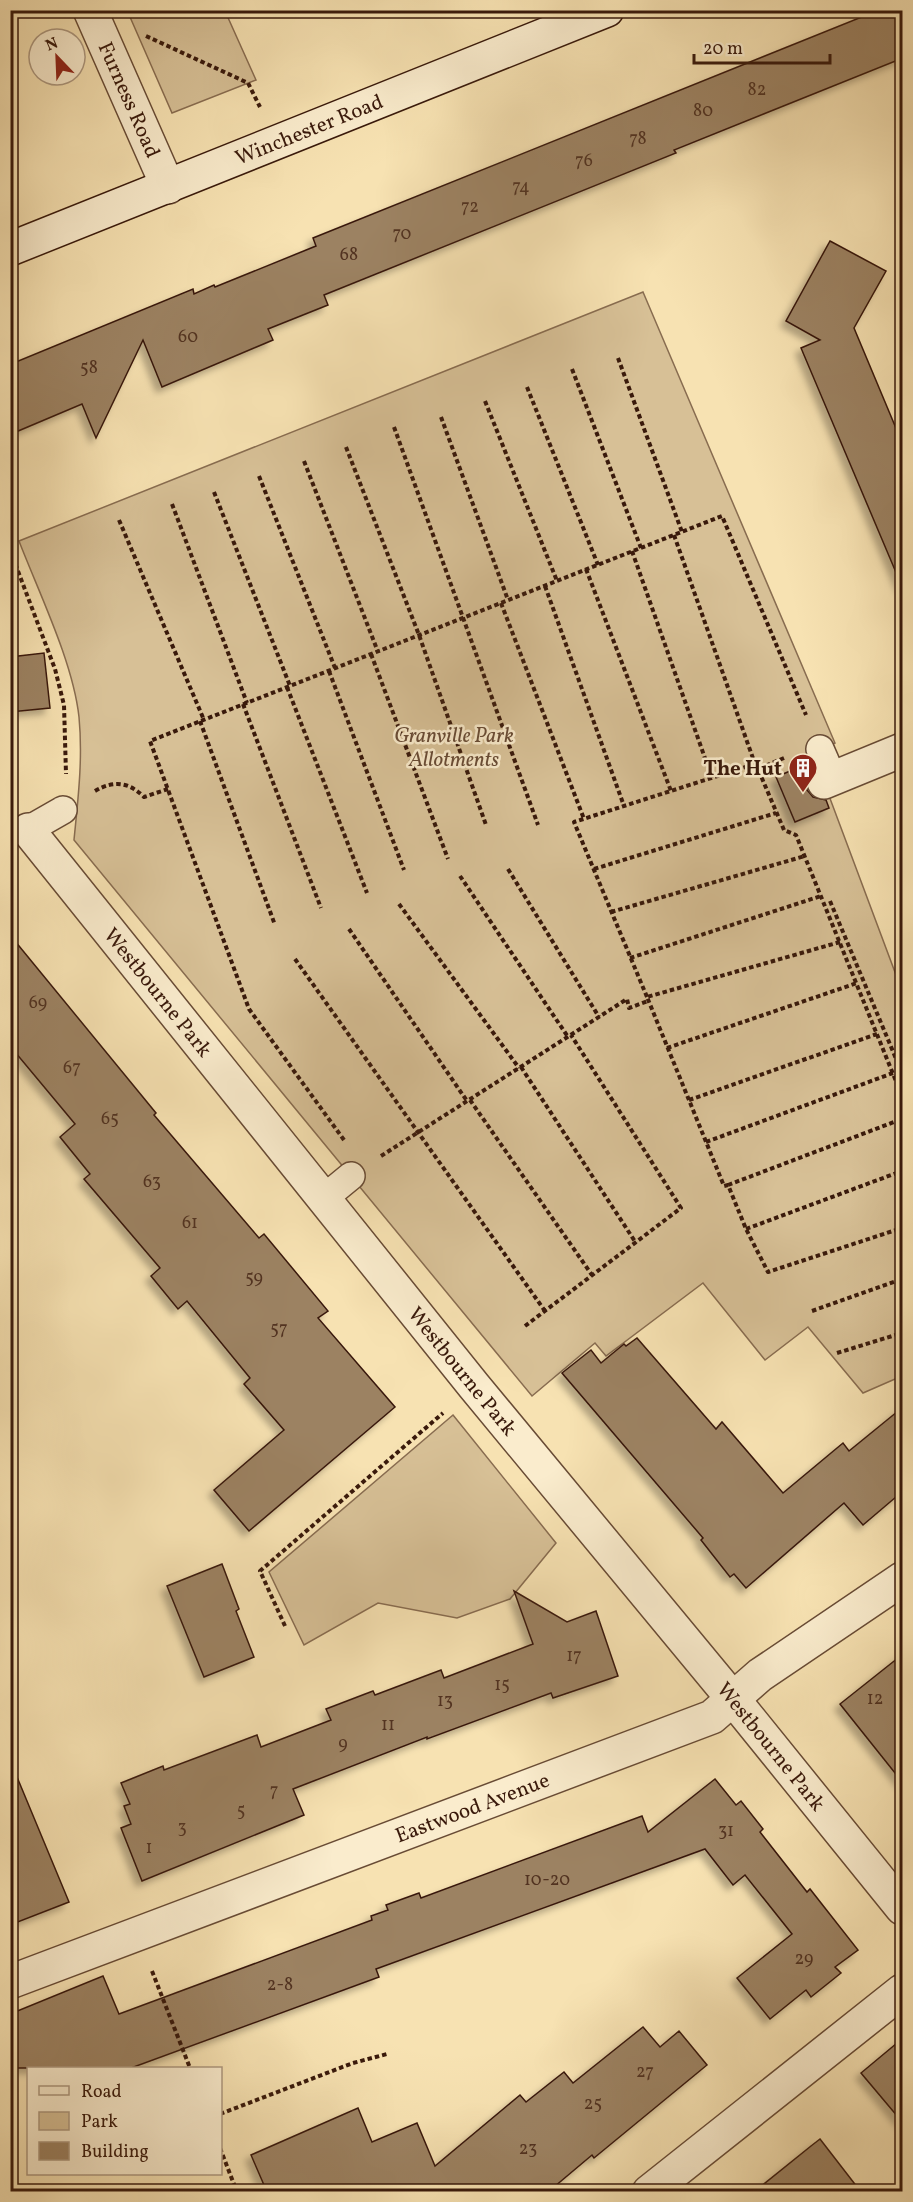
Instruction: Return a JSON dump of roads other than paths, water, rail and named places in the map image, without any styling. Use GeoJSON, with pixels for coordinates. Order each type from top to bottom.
{"type":"FeatureCollection","features":[{"type":"Feature","properties":{"kind":"street","name":"Furness Road"},"geometry":{"type":"LineString","coordinates":[[90,10],[168,187]]}},
{"type":"Feature","properties":{"kind":"street","name":"Winchester Road"},"geometry":{"type":"LineString","coordinates":[[10,249],[607,10]]}},
{"type":"Feature","properties":{"kind":"street"},"geometry":{"type":"LineString","coordinates":[[828,781],[903,750]]}},
{"type":"Feature","properties":{"kind":"street","name":"Westbourne Park"},"geometry":{"type":"LineString","coordinates":[[28,830],[474,1386],[903,1908]]}},
{"type":"Feature","properties":{"kind":"street","name":"Eastwood Avenue"},"geometry":{"type":"LineString","coordinates":[[10,1982],[712,1717],[760,1675],[903,1578]]}},
{"type":"Feature","properties":{"kind":"street"},"geometry":{"type":"LineString","coordinates":[[649,2192],[903,1991]]}},
{"type":"Feature","properties":{"kind":"lane"},"geometry":{"type":"LineString","coordinates":[[819,747],[828,781]]}},
{"type":"Feature","properties":{"kind":"lane"},"geometry":{"type":"LineString","coordinates":[[28,830],[63,810]]}},
{"type":"Feature","properties":{"kind":"lane"},"geometry":{"type":"LineString","coordinates":[[323,1199],[357,1172]]}},
{"type":"Feature","properties":{"kind":"place","name":"The Hut"},"geometry":{"type":"Point","coordinates":[803,794]}},
{"type":"Feature","properties":{"kind":"park label","name":"Granville Park Allotments"},"geometry":{"type":"Point","coordinates":[454,747]}}]}
